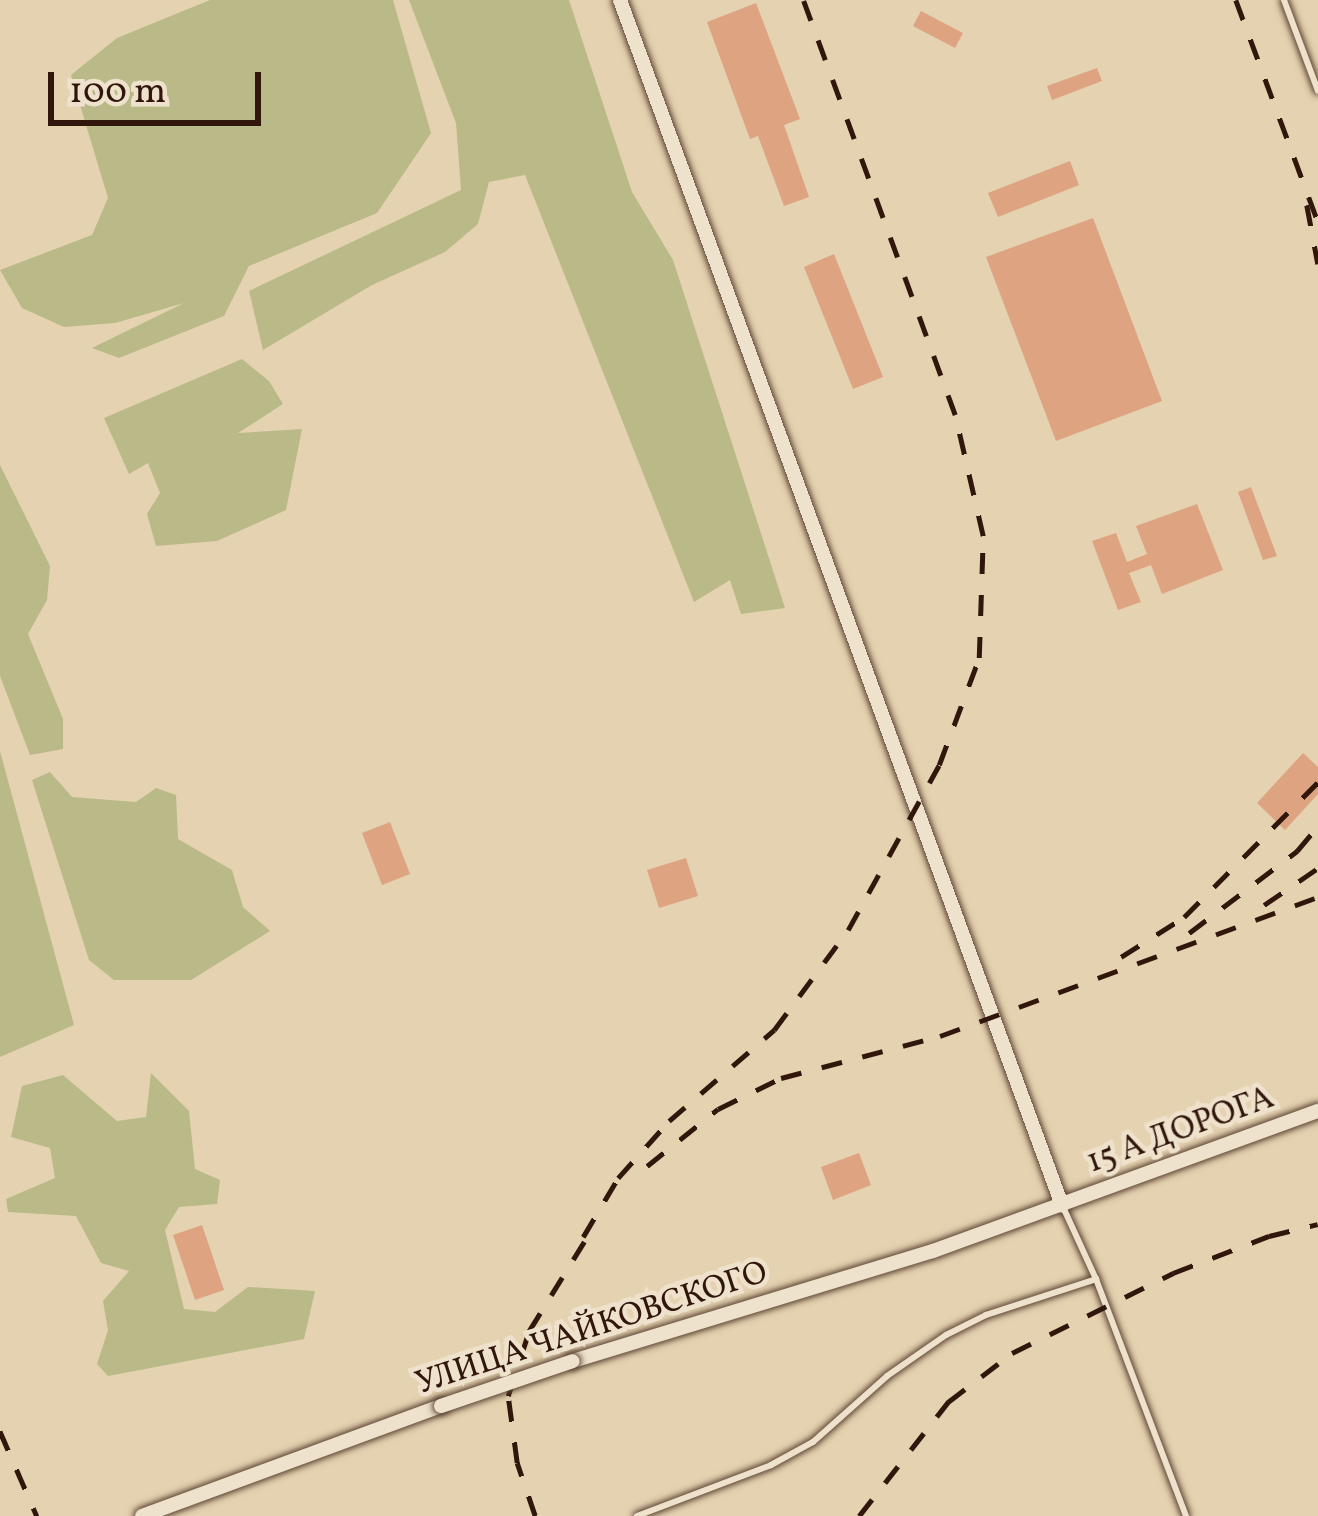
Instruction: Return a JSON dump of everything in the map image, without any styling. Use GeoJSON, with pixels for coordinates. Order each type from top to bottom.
{"type":"FeatureCollection","features":[{"type":"Feature","properties":{"kind":"street"},"geometry":{"type":"LineString","coordinates":[[620,0],[1062,1204]]}},
{"type":"Feature","properties":{"kind":"street","name":"15 А ДОРОГА"},"geometry":{"type":"LineString","coordinates":[[1062,1204],[1318,1111]]}},
{"type":"Feature","properties":{"kind":"street","name":"УЛИЦА ЧАЙКОВСКОГО"},"geometry":{"type":"LineString","coordinates":[[146,1514],[573,1361],[932,1251],[1062,1204]]}},
{"type":"Feature","properties":{"kind":"lane"},"geometry":{"type":"LineString","coordinates":[[1284,0],[1318,91]]}},
{"type":"Feature","properties":{"kind":"lane"},"geometry":{"type":"LineString","coordinates":[[1062,1204],[1096,1279],[1186,1516]]}},
{"type":"Feature","properties":{"kind":"lane"},"geometry":{"type":"LineString","coordinates":[[637,1516],[771,1466],[813,1442],[887,1376],[946,1334],[986,1315],[1096,1279]]}},
{"type":"Feature","properties":{"kind":"green space"},"geometry":{"type":"Polygon","coordinates":[[[210,0],[393,0],[431,133],[377,213],[249,266],[224,316],[119,358],[92,348],[184,303],[115,323],[64,327],[22,308],[0,270],[92,235],[108,198],[71,75],[117,38],[210,0]]]}},
{"type":"Feature","properties":{"kind":"green space"},"geometry":{"type":"Polygon","coordinates":[[[409,0],[569,0],[632,192],[673,260],[785,608],[741,614],[730,580],[694,602],[525,175],[489,182],[478,224],[445,252],[372,285],[263,350],[249,291],[461,190],[456,123],[409,0]]]}},
{"type":"Feature","properties":{"kind":"green space"},"geometry":{"type":"Polygon","coordinates":[[[242,359],[269,381],[283,404],[238,433],[302,429],[286,510],[217,541],[156,546],[147,514],[160,493],[148,463],[129,474],[104,418],[242,359]]]}},
{"type":"Feature","properties":{"kind":"green space"},"geometry":{"type":"Polygon","coordinates":[[[0,465],[50,566],[47,600],[28,634],[63,719],[63,749],[30,755],[0,676],[0,465]]]}},
{"type":"Feature","properties":{"kind":"green space"},"geometry":{"type":"Polygon","coordinates":[[[0,751],[74,1025],[0,1057],[0,751]]]}},
{"type":"Feature","properties":{"kind":"green space"},"geometry":{"type":"Polygon","coordinates":[[[50,772],[72,797],[136,802],[156,788],[176,795],[178,839],[232,870],[243,907],[270,931],[191,980],[114,980],[89,960],[32,780],[50,772]]]}},
{"type":"Feature","properties":{"kind":"green space"},"geometry":{"type":"Polygon","coordinates":[[[151,1073],[189,1111],[195,1169],[220,1180],[217,1204],[179,1207],[165,1230],[184,1309],[215,1312],[248,1287],[315,1291],[304,1339],[108,1376],[97,1364],[108,1330],[103,1301],[129,1271],[101,1263],[76,1216],[8,1212],[6,1199],[55,1178],[50,1148],[11,1137],[22,1086],[63,1075],[117,1121],[146,1117],[151,1073]]]}},
{"type":"Feature","properties":{"kind":"building"},"geometry":{"type":"Polygon","coordinates":[[[756,3],[800,119],[784,125],[809,197],[784,206],[758,136],[750,139],[707,22],[756,3]]]}},
{"type":"Feature","properties":{"kind":"building"},"geometry":{"type":"Polygon","coordinates":[[[921,11],[963,33],[955,48],[913,26],[921,11]]]}},
{"type":"Feature","properties":{"kind":"building"},"geometry":{"type":"Polygon","coordinates":[[[1097,68],[1102,81],[1052,100],[1047,86],[1097,68]]]}},
{"type":"Feature","properties":{"kind":"building"},"geometry":{"type":"Polygon","coordinates":[[[1070,161],[1079,185],[998,217],[988,193],[1070,161]]]}},
{"type":"Feature","properties":{"kind":"building"},"geometry":{"type":"Polygon","coordinates":[[[1093,218],[1162,401],[1056,441],[986,257],[1093,218]]]}},
{"type":"Feature","properties":{"kind":"building"},"geometry":{"type":"Polygon","coordinates":[[[834,254],[883,377],[853,389],[804,267],[834,254]]]}},
{"type":"Feature","properties":{"kind":"building"},"geometry":{"type":"Polygon","coordinates":[[[1251,487],[1277,556],[1263,560],[1238,492],[1251,487]]]}},
{"type":"Feature","properties":{"kind":"building"},"geometry":{"type":"Polygon","coordinates":[[[1197,504],[1223,570],[1162,594],[1151,565],[1129,573],[1141,602],[1118,610],[1092,541],[1116,533],[1127,562],[1147,554],[1136,526],[1197,504]]]}},
{"type":"Feature","properties":{"kind":"building"},"geometry":{"type":"Polygon","coordinates":[[[1303,753],[1318,767],[1318,794],[1285,830],[1257,803],[1303,753]]]}},
{"type":"Feature","properties":{"kind":"building"},"geometry":{"type":"Polygon","coordinates":[[[390,822],[410,874],[382,885],[362,833],[390,822]]]}},
{"type":"Feature","properties":{"kind":"building"},"geometry":{"type":"Polygon","coordinates":[[[686,858],[698,896],[659,908],[647,870],[686,858]]]}},
{"type":"Feature","properties":{"kind":"building"},"geometry":{"type":"Polygon","coordinates":[[[859,1153],[871,1185],[833,1200],[821,1167],[859,1153]]]}},
{"type":"Feature","properties":{"kind":"building"},"geometry":{"type":"Polygon","coordinates":[[[202,1225],[224,1290],[195,1300],[173,1235],[202,1225]]]}},
{"type":"Feature","properties":{"kind":"railway"},"geometry":{"type":"LineString","coordinates":[[583,1237],[618,1178],[669,1121],[774,1030],[848,930],[939,765],[979,658],[983,536],[955,415],[803,0]]}},
{"type":"Feature","properties":{"kind":"railway"},"geometry":{"type":"LineString","coordinates":[[1236,0],[1318,222]]}},
{"type":"Feature","properties":{"kind":"railway"},"geometry":{"type":"LineString","coordinates":[[1307,205],[1318,264]]}},
{"type":"Feature","properties":{"kind":"railway"},"geometry":{"type":"LineString","coordinates":[[1121,957],[1184,917],[1318,782]]}},
{"type":"Feature","properties":{"kind":"railway"},"geometry":{"type":"LineString","coordinates":[[1189,933],[1297,851],[1318,826]]}},
{"type":"Feature","properties":{"kind":"railway"},"geometry":{"type":"LineString","coordinates":[[1264,905],[1318,868]]}},
{"type":"Feature","properties":{"kind":"railway"},"geometry":{"type":"LineString","coordinates":[[647,1166],[718,1109],[781,1078],[940,1036],[1318,897]]}},
{"type":"Feature","properties":{"kind":"railway"},"geometry":{"type":"LineString","coordinates":[[535,1516],[517,1463],[508,1396],[529,1331],[595,1224]]}},
{"type":"Feature","properties":{"kind":"railway"},"geometry":{"type":"LineString","coordinates":[[859,1516],[948,1402],[1012,1353],[1173,1273],[1269,1236],[1318,1224]]}},
{"type":"Feature","properties":{"kind":"railway"},"geometry":{"type":"LineString","coordinates":[[0,1431],[37,1516]]}}]}
